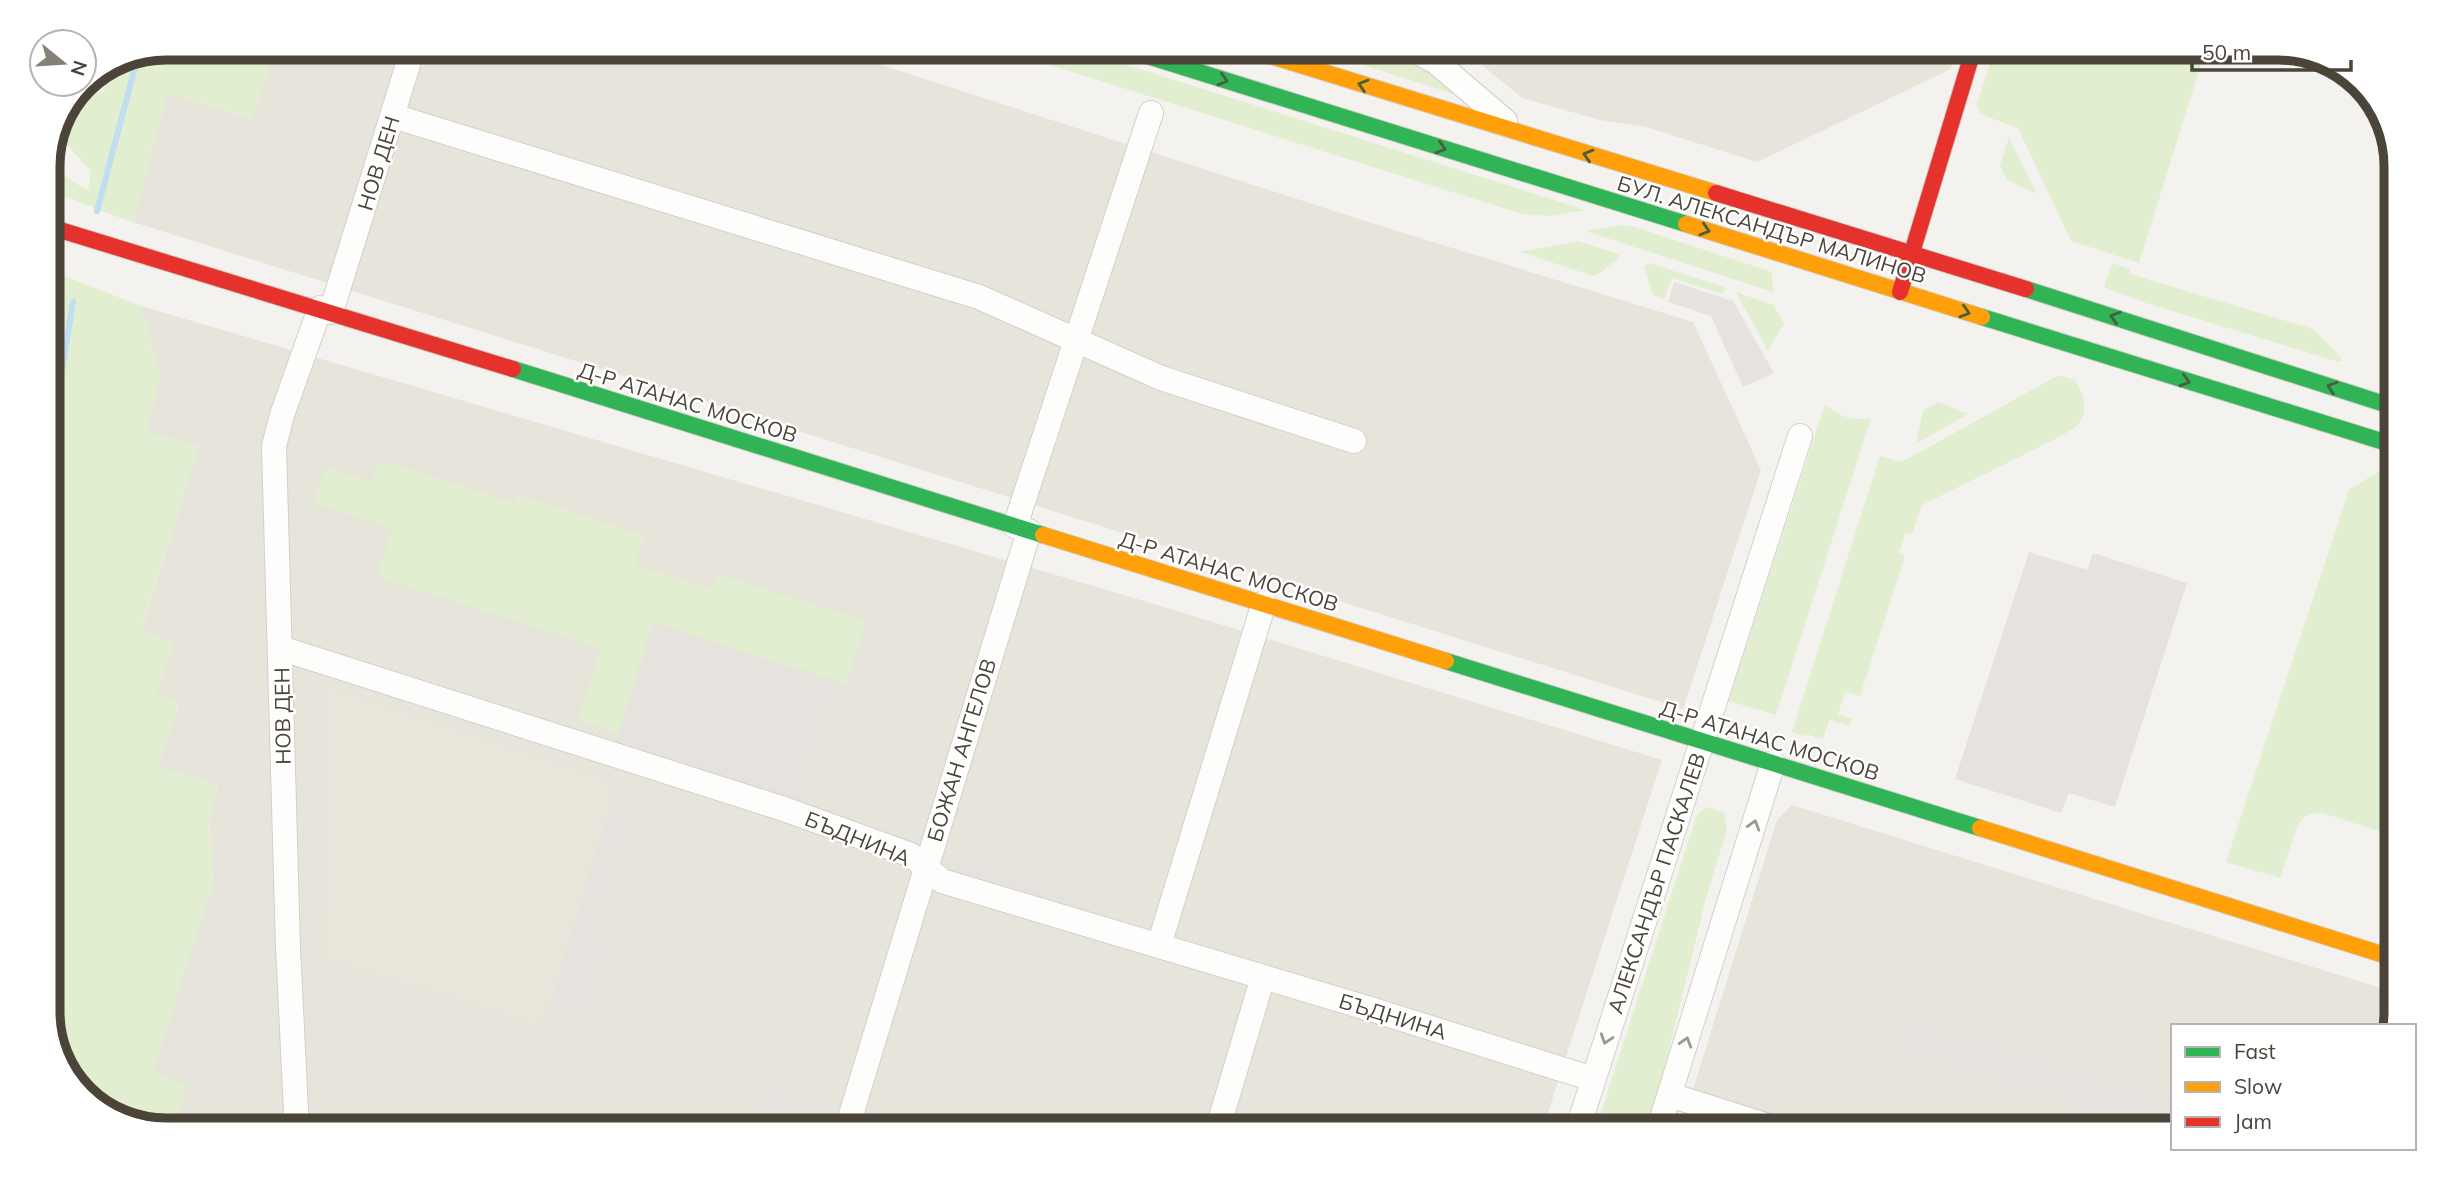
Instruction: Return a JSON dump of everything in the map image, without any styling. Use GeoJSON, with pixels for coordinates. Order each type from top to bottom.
{"type":"FeatureCollection","features":[{"type":"Feature","properties":{"kind":"street","name":"НОВ ДЕН"},"geometry":{"type":"LineString","coordinates":[[296,1118],[288,948],[274,446],[282,415],[326,310],[410,60]]}},
{"type":"Feature","properties":{"kind":"street","name":"БУЛ. АЛЕКСАНДЪР МАЛИНОВ"},"geometry":{"type":"LineString","coordinates":[[1160,60],[2384,442]]}},
{"type":"Feature","properties":{"kind":"street","name":"БУЛ. АЛЕКСАНДЪР МАЛИНОВ"},"geometry":{"type":"LineString","coordinates":[[1284,60],[2384,404]]}},
{"type":"Feature","properties":{"kind":"street"},"geometry":{"type":"LineString","coordinates":[[1432,60],[1522,135]]}},
{"type":"Feature","properties":{"kind":"street"},"geometry":{"type":"LineString","coordinates":[[1899,292],[1970,60]]}},
{"type":"Feature","properties":{"kind":"street","name":"БОЖАН АНГЕЛОВ"},"geometry":{"type":"LineString","coordinates":[[850,1118],[926,868],[1074,341],[1151,113]]}},
{"type":"Feature","properties":{"kind":"street"},"geometry":{"type":"LineString","coordinates":[[393,116],[979,297],[1161,378],[1354,441]]}},
{"type":"Feature","properties":{"kind":"street","name":"Д-Р АТАНАС МОСКОВ"},"geometry":{"type":"LineString","coordinates":[[60,230],[326,310],[2384,955]]}},
{"type":"Feature","properties":{"kind":"street","name":"АЛЕКСАНДЪР ПАСКАЛЕВ"},"geometry":{"type":"LineString","coordinates":[[1581,1118],[1800,436]]}},
{"type":"Feature","properties":{"kind":"street"},"geometry":{"type":"LineString","coordinates":[[1159,945],[1264,603]]}},
{"type":"Feature","properties":{"kind":"street","name":"БЪДНИНА"},"geometry":{"type":"LineString","coordinates":[[280,648],[784,809],[911,855],[942,881],[1593,1079]]}},
{"type":"Feature","properties":{"kind":"street"},"geometry":{"type":"LineString","coordinates":[[1662,1118],[1773,763]]}},
{"type":"Feature","properties":{"kind":"street"},"geometry":{"type":"LineString","coordinates":[[1221,1118],[1263,977]]}},
{"type":"Feature","properties":{"kind":"street"},"geometry":{"type":"LineString","coordinates":[[1670,1095],[1743,1118]]}},
{"type":"Feature","properties":{"kind":"shaded area"},"geometry":{"type":"Polygon","coordinates":[[[271,60],[866,60],[1381,226],[1693,322],[1761,470],[1683,709],[133,222],[167,93],[252,119],[271,60]]]}},
{"type":"Feature","properties":{"kind":"shaded area"},"geometry":{"type":"Polygon","coordinates":[[[1476,60],[1954,60],[1951,69],[1757,162],[1646,127],[1600,120],[1522,98],[1476,60]]]}},
{"type":"Feature","properties":{"kind":"shaded area"},"geometry":{"type":"Polygon","coordinates":[[[1674,282],[1733,301],[1774,373],[1743,387],[1711,316],[1668,302],[1674,282]]]}},
{"type":"Feature","properties":{"kind":"shaded area"},"geometry":{"type":"Polygon","coordinates":[[[141,306],[1151,603],[1662,760],[1546,1118],[176,1118],[187,1085],[152,1073],[213,883],[209,819],[218,785],[158,766],[179,703],[156,695],[141,632],[199,446],[146,432],[160,375],[141,306]]]}},
{"type":"Feature","properties":{"kind":"shaded area"},"geometry":{"type":"Polygon","coordinates":[[[2029,552],[2087,570],[2093,553],[2187,583],[2115,807],[2069,793],[2061,813],[1955,779],[2029,552]]]}},
{"type":"Feature","properties":{"kind":"shaded area"},"geometry":{"type":"Polygon","coordinates":[[[655,627],[837,685],[799,801],[618,742],[655,627]]]}},
{"type":"Feature","properties":{"kind":"shaded area"},"geometry":{"type":"Polygon","coordinates":[[[328,686],[614,780],[607,815],[550,1007],[537,1025],[326,960],[328,686]]]}},
{"type":"Feature","properties":{"kind":"shaded area"},"geometry":{"type":"Polygon","coordinates":[[[641,786],[768,827],[764,839],[637,798],[641,786]]]}},
{"type":"Feature","properties":{"kind":"shaded area"},"geometry":{"type":"Polygon","coordinates":[[[1792,805],[2384,989],[2383,1024],[2171,1024],[2171,1118],[1684,1118],[1777,820],[1792,805]]]}},
{"type":"Feature","properties":{"kind":"shaded area"},"geometry":{"type":"Polygon","coordinates":[[[607,815],[640,825],[632,853],[619,849],[593,933],[610,949],[589,1019],[550,1007],[607,815]]]}},
{"type":"Feature","properties":{"kind":"shaded area"},"geometry":{"type":"Polygon","coordinates":[[[959,858],[1072,893],[1087,911],[955,871],[959,858]]]}},
{"type":"Feature","properties":{"kind":"shaded area"},"geometry":{"type":"Polygon","coordinates":[[[1910,1017],[2171,1097],[2171,1118],[2112,1118],[1899,1052],[1910,1017]]]}},
{"type":"Feature","properties":{"kind":"shaded area"},"geometry":{"type":"Polygon","coordinates":[[[765,1087],[829,1106],[826,1118],[755,1118],[765,1087]]]}},
{"type":"Feature","properties":{"kind":"green space"},"geometry":{"type":"Polygon","coordinates":[[[271,60],[253,119],[167,93],[133,222],[60,195],[60,173],[88,191],[91,171],[63,140],[77,107],[85,98],[98,98],[98,92],[104,92],[107,77],[145,62],[271,60]]]}},
{"type":"Feature","properties":{"kind":"green space"},"geometry":{"type":"Polygon","coordinates":[[[1034,60],[1111,60],[1586,210],[1552,216],[1522,214],[1034,60]]]}},
{"type":"Feature","properties":{"kind":"green space"},"geometry":{"type":"Polygon","coordinates":[[[1348,60],[1418,60],[1460,96],[1348,60]]]}},
{"type":"Feature","properties":{"kind":"green space"},"geometry":{"type":"Polygon","coordinates":[[[1991,60],[2202,60],[2139,263],[2071,241],[2018,128],[1980,114],[1977,104],[1991,60]]]}},
{"type":"Feature","properties":{"kind":"green space"},"geometry":{"type":"Polygon","coordinates":[[[2009,137],[2037,194],[2007,180],[2000,166],[2009,137]]]}},
{"type":"Feature","properties":{"kind":"green space"},"geometry":{"type":"Polygon","coordinates":[[[1623,225],[1772,272],[1773,292],[1585,231],[1623,225]]]}},
{"type":"Feature","properties":{"kind":"green space"},"geometry":{"type":"Polygon","coordinates":[[[1578,241],[1620,257],[1593,276],[1520,252],[1578,241]]]}},
{"type":"Feature","properties":{"kind":"green space"},"geometry":{"type":"Polygon","coordinates":[[[1649,263],[1724,287],[1725,290],[1722,294],[1672,278],[1664,299],[1653,295],[1644,267],[1649,263]]]}},
{"type":"Feature","properties":{"kind":"green space"},"geometry":{"type":"Polygon","coordinates":[[[2112,263],[2130,269],[2130,274],[2313,329],[2342,360],[2339,362],[2146,303],[2104,287],[2112,263]]]}},
{"type":"Feature","properties":{"kind":"green space"},"geometry":{"type":"Polygon","coordinates":[[[60,274],[141,306],[160,375],[146,432],[199,446],[141,631],[174,642],[157,694],[179,702],[158,766],[218,785],[209,819],[213,883],[152,1073],[187,1085],[176,1118],[145,1116],[125,1110],[101,1097],[77,1071],[65,1047],[62,1033],[60,274]]]}},
{"type":"Feature","properties":{"kind":"green space"},"geometry":{"type":"Polygon","coordinates":[[[1736,292],[1773,305],[1784,323],[1768,351],[1736,292]]]}},
{"type":"Feature","properties":{"kind":"green space"},"geometry":{"type":"Polygon","coordinates":[[[2061,376],[2073,379],[2080,389],[2084,402],[2081,420],[2063,435],[1922,505],[1912,534],[1905,533],[1899,553],[1905,556],[1860,696],[1845,692],[1838,714],[1852,719],[1849,726],[1829,720],[1823,739],[1792,732],[1880,456],[1902,462],[2061,376]]]}},
{"type":"Feature","properties":{"kind":"green space"},"geometry":{"type":"Polygon","coordinates":[[[1938,402],[1968,414],[1916,444],[1923,411],[1938,402]]]}},
{"type":"Feature","properties":{"kind":"green space"},"geometry":{"type":"Polygon","coordinates":[[[1825,404],[1846,417],[1871,418],[1776,715],[1729,701],[1825,404]]]}},
{"type":"Feature","properties":{"kind":"green space"},"geometry":{"type":"Polygon","coordinates":[[[380,460],[516,503],[519,495],[644,535],[636,565],[713,589],[718,574],[866,621],[847,684],[653,622],[618,733],[578,720],[601,648],[377,577],[392,528],[314,503],[325,467],[372,482],[380,460]]]}},
{"type":"Feature","properties":{"kind":"green space"},"geometry":{"type":"Polygon","coordinates":[[[2381,470],[2384,471],[2384,833],[2323,813],[2304,817],[2297,827],[2280,878],[2226,862],[2349,490],[2381,470]]]}},
{"type":"Feature","properties":{"kind":"green space"},"geometry":{"type":"Polygon","coordinates":[[[1709,807],[1724,813],[1727,829],[1705,902],[1668,1054],[1649,1118],[1599,1118],[1696,818],[1701,811],[1709,807]]]}},
{"type":"Feature","properties":{"kind":"waterway"},"geometry":{"type":"LineString","coordinates":[[97,211],[136,65]]}},
{"type":"Feature","properties":{"kind":"waterway"},"geometry":{"type":"LineString","coordinates":[[60,382],[73,302]]}},
{"type":"Feature","properties":{"kind":"traffic: fast"},"geometry":{"type":"LineString","coordinates":[[1161,60],[1686,224]]}},
{"type":"Feature","properties":{"kind":"traffic: fast"},"geometry":{"type":"LineString","coordinates":[[2026,289],[2384,404]]}},
{"type":"Feature","properties":{"kind":"traffic: fast"},"geometry":{"type":"LineString","coordinates":[[1982,317],[2384,442]]}},
{"type":"Feature","properties":{"kind":"traffic: fast"},"geometry":{"type":"LineString","coordinates":[[513,369],[1043,535]]}},
{"type":"Feature","properties":{"kind":"traffic: fast"},"geometry":{"type":"LineString","coordinates":[[1446,661],[1980,828]]}},
{"type":"Feature","properties":{"kind":"traffic: slow"},"geometry":{"type":"LineString","coordinates":[[1284,60],[1716,193]]}},
{"type":"Feature","properties":{"kind":"traffic: slow"},"geometry":{"type":"LineString","coordinates":[[1686,224],[1982,317]]}},
{"type":"Feature","properties":{"kind":"traffic: slow"},"geometry":{"type":"LineString","coordinates":[[1043,535],[1446,661]]}},
{"type":"Feature","properties":{"kind":"traffic: slow"},"geometry":{"type":"LineString","coordinates":[[1980,828],[2384,955]]}},
{"type":"Feature","properties":{"kind":"traffic: jam"},"geometry":{"type":"LineString","coordinates":[[1900,292],[1970,60]]}},
{"type":"Feature","properties":{"kind":"traffic: jam"},"geometry":{"type":"LineString","coordinates":[[1716,193],[2026,289]]}},
{"type":"Feature","properties":{"kind":"traffic: jam"},"geometry":{"type":"LineString","coordinates":[[60,230],[513,369]]}}]}
